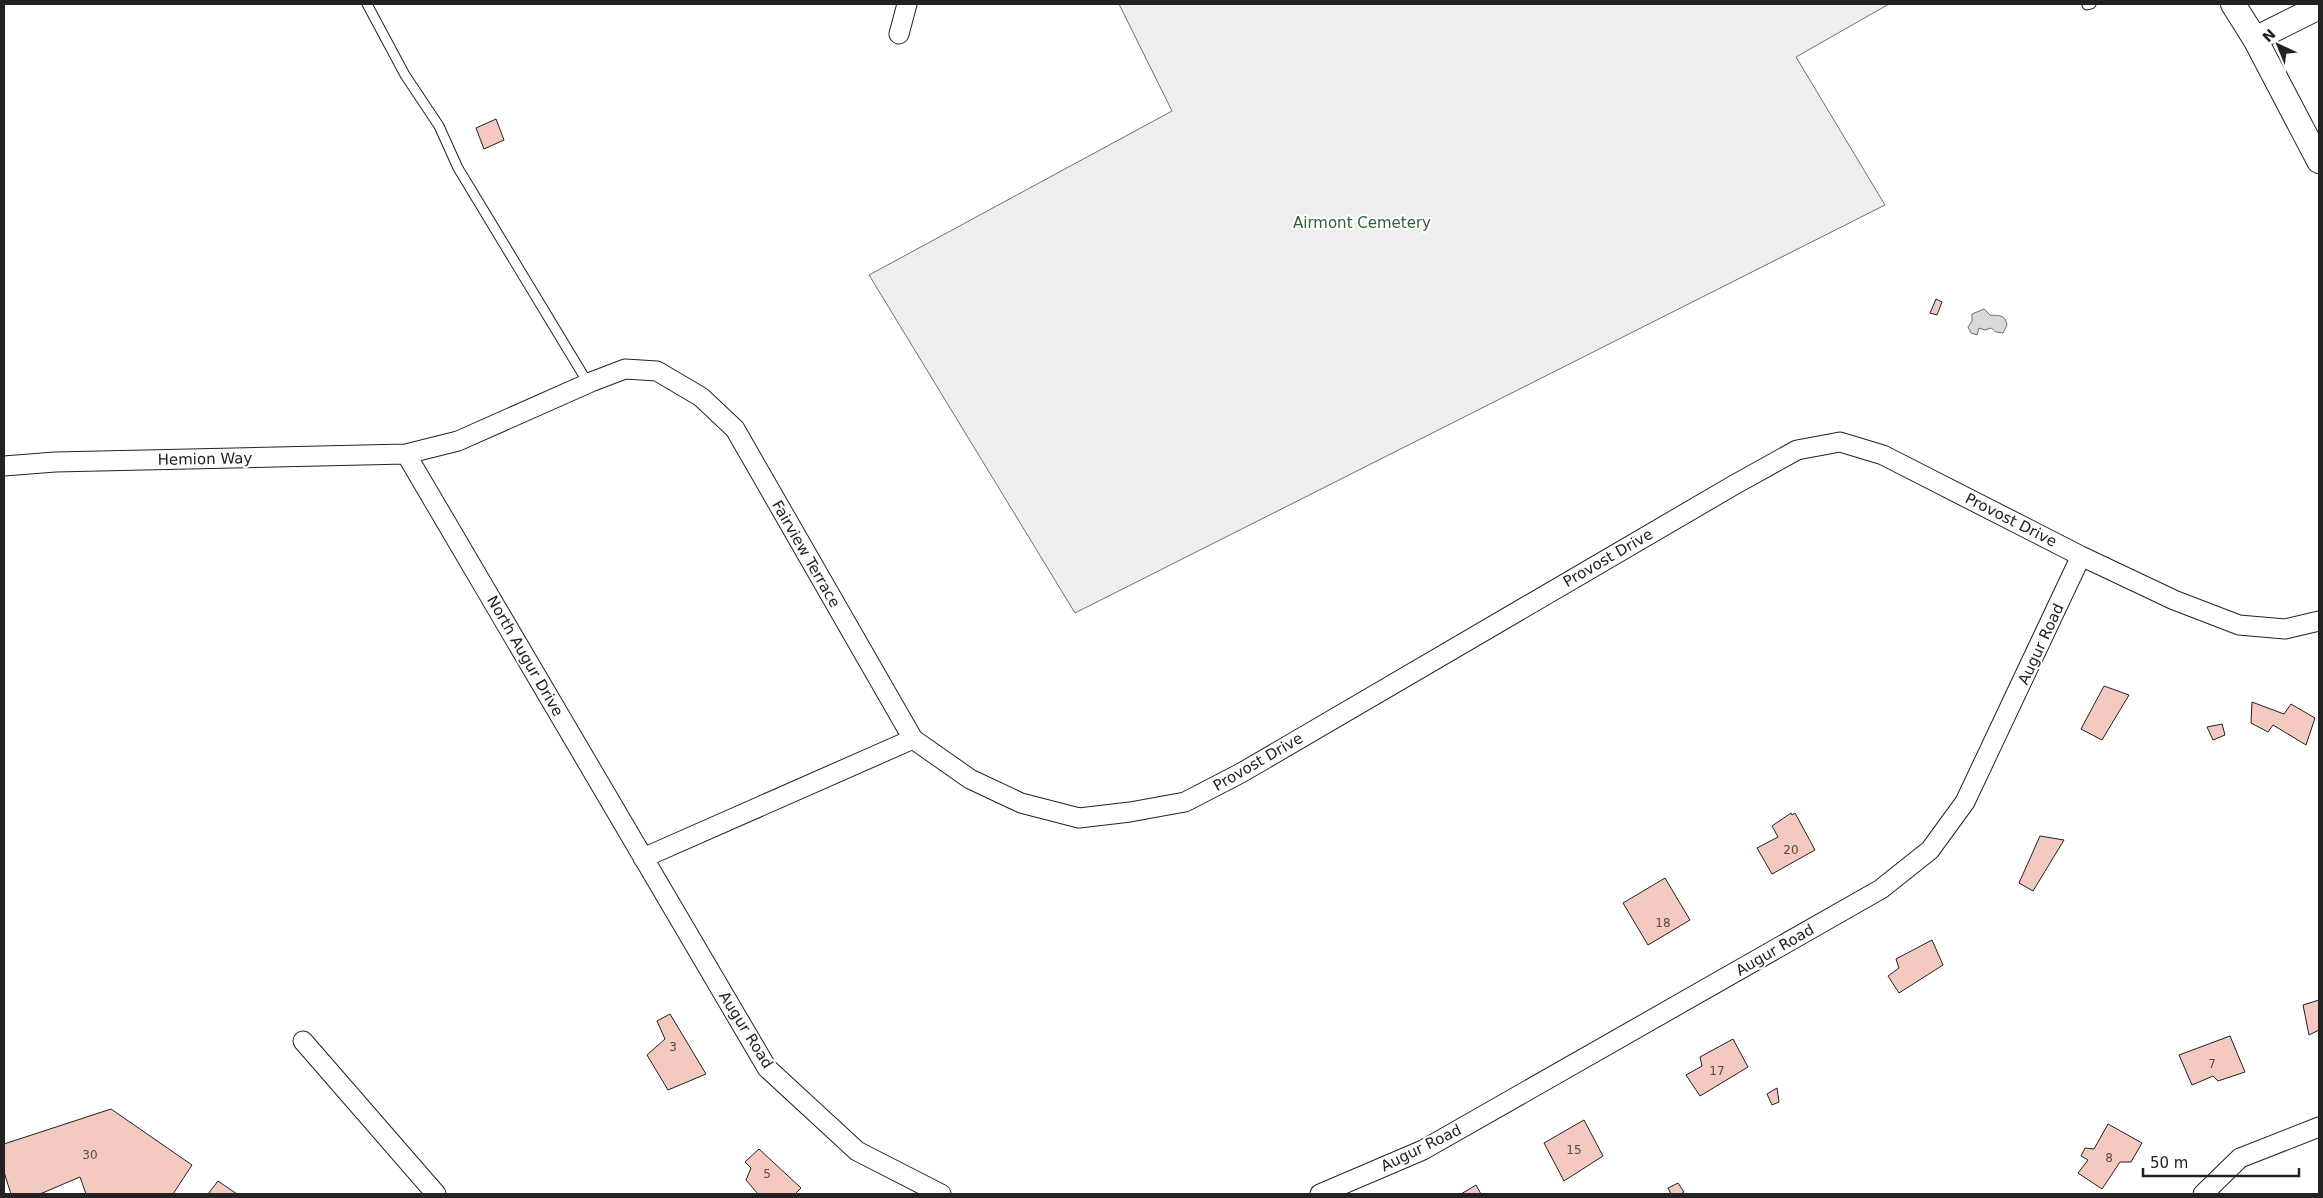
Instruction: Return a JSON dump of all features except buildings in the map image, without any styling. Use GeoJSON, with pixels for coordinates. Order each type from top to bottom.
{"type":"FeatureCollection","features":[{"type":"Feature","properties":{"kind":"street"},"geometry":{"type":"LineString","coordinates":[[899,34],[907,4]]}},
{"type":"Feature","properties":{"kind":"street"},"geometry":{"type":"LineString","coordinates":[[2233,4],[2255,39],[2319,161]]}},
{"type":"Feature","properties":{"kind":"street"},"geometry":{"type":"LineString","coordinates":[[2255,39],[2319,7]]}},
{"type":"Feature","properties":{"kind":"street","name":"Fairview Terrace"},"geometry":{"type":"LineString","coordinates":[[406,454],[458,441],[588,383],[625,369],[657,371],[701,397],[735,430],[913,739]]}},
{"type":"Feature","properties":{"kind":"street","name":"Provost Drive"},"geometry":{"type":"LineString","coordinates":[[913,739],[970,779],[1021,803],[1079,818],[1130,812],[1185,802],[1241,773],[1789,454],[1797,450],[1840,442],[1883,455],[2082,556],[2174,600],[2239,625],[2285,629],[2319,621]]}},
{"type":"Feature","properties":{"kind":"street","name":"Hemion Way"},"geometry":{"type":"LineString","coordinates":[[4,466],[55,462],[406,454]]}},
{"type":"Feature","properties":{"kind":"street","name":"North Augur Drive"},"geometry":{"type":"LineString","coordinates":[[406,454],[643,858]]}},
{"type":"Feature","properties":{"kind":"street","name":"Augur Road"},"geometry":{"type":"LineString","coordinates":[[1320,1194],[1432,1146],[1881,889],[1930,850],[1965,802],[2082,556]]}},
{"type":"Feature","properties":{"kind":"street"},"geometry":{"type":"LineString","coordinates":[[643,858],[913,739]]}},
{"type":"Feature","properties":{"kind":"street","name":"Augur Road"},"geometry":{"type":"LineString","coordinates":[[643,858],[767,1068],[857,1151],[941,1194]]}},
{"type":"Feature","properties":{"kind":"street"},"geometry":{"type":"LineString","coordinates":[[303,1041],[436,1194]]}},
{"type":"Feature","properties":{"kind":"street"},"geometry":{"type":"LineString","coordinates":[[2203,1194],[2240,1158],[2319,1127]]}},
{"type":"Feature","properties":{"kind":"lane"},"geometry":{"type":"LineString","coordinates":[[367,4],[405,76],[439,126],[458,168],[588,383]]}},
{"type":"Feature","properties":{"kind":"green space","name":"Airmont Cemetery"},"geometry":{"type":"Polygon","coordinates":[[[1119,4],[1889,4],[1796,57],[1885,205],[1075,613],[869,275],[1172,111],[1119,4]]]}},
{"type":"Feature","properties":{"kind":"shaded area"},"geometry":{"type":"Polygon","coordinates":[[[1984,309],[1990,315],[2002,316],[2005,319],[2007,325],[2003,333],[1996,332],[1991,328],[1985,330],[1979,328],[1977,335],[1971,333],[1968,327],[1972,321],[1972,314],[1984,309]]]}}]}
